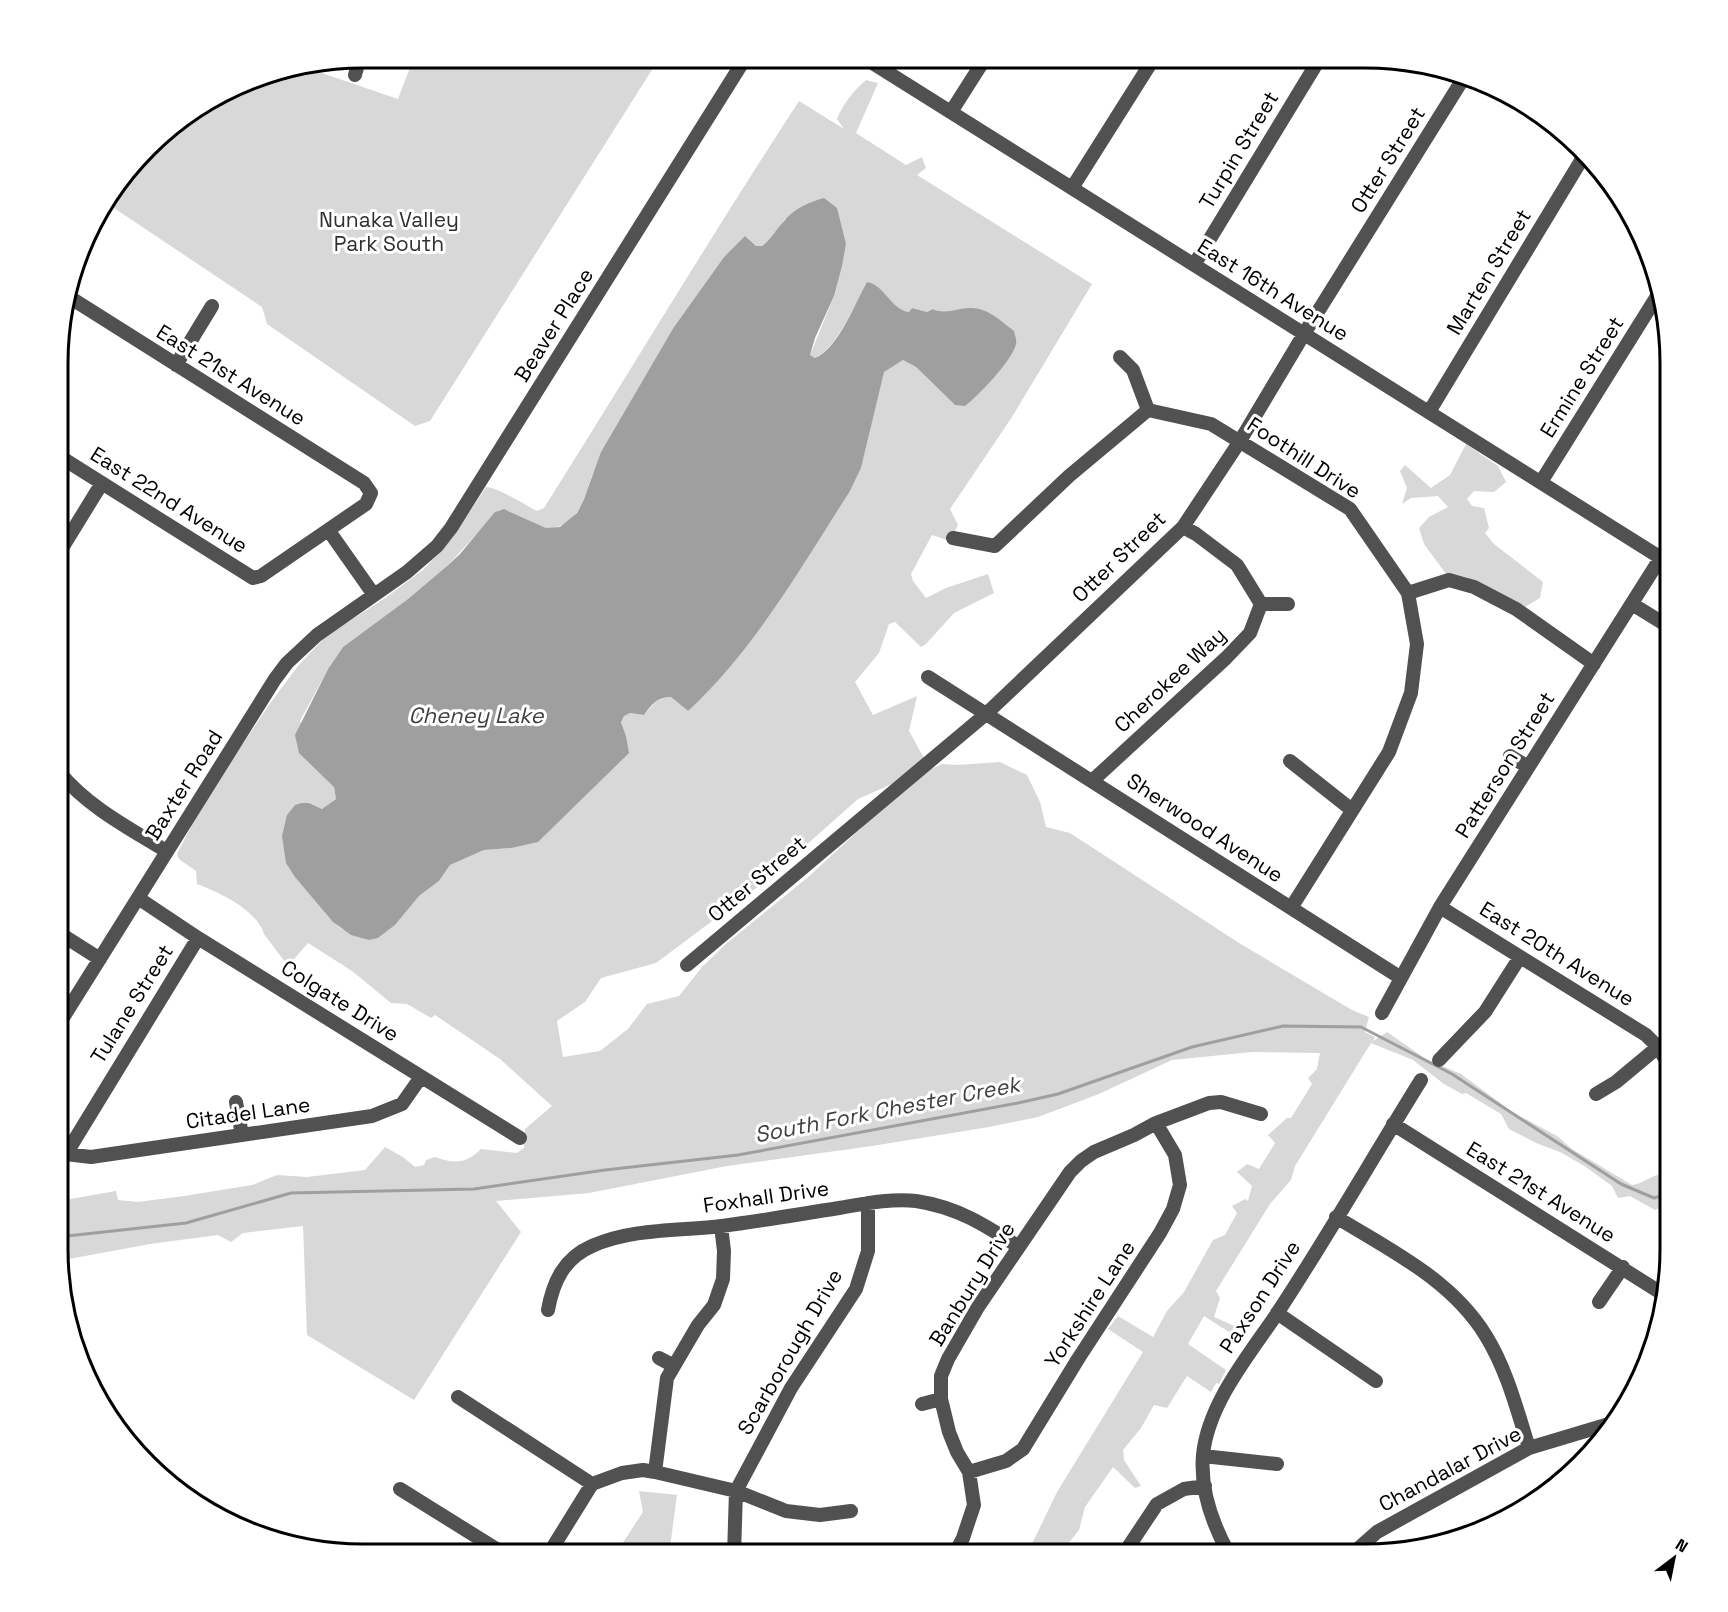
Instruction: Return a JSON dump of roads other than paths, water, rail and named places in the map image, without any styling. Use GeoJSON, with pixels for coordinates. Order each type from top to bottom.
{"type":"FeatureCollection","features":[{"type":"Feature","properties":{"kind":"street"},"geometry":{"type":"LineString","coordinates":[[355,75],[357,68]]}},
{"type":"Feature","properties":{"kind":"street","name":"Beaver Place"},"geometry":{"type":"LineString","coordinates":[[374,595],[420,562],[452,528],[739,68]]}},
{"type":"Feature","properties":{"kind":"street","name":"East 16th Avenue"},"geometry":{"type":"LineString","coordinates":[[881,68],[1660,557]]}},
{"type":"Feature","properties":{"kind":"street"},"geometry":{"type":"LineString","coordinates":[[951,112],[979,68]]}},
{"type":"Feature","properties":{"kind":"street"},"geometry":{"type":"LineString","coordinates":[[1072,188],[1148,68]]}},
{"type":"Feature","properties":{"kind":"street","name":"Turpin Street"},"geometry":{"type":"LineString","coordinates":[[1194,265],[1314,68]]}},
{"type":"Feature","properties":{"kind":"street","name":"Otter Street"},"geometry":{"type":"LineString","coordinates":[[687,965],[986,714],[1183,526],[1240,441],[1460,83]]}},
{"type":"Feature","properties":{"kind":"street","name":"Marten Street"},"geometry":{"type":"LineString","coordinates":[[1429,412],[1581,161]]}},
{"type":"Feature","properties":{"kind":"street","name":"East 21st Avenue"},"geometry":{"type":"LineString","coordinates":[[74,300],[364,483],[371,493],[366,504],[329,531]]}},
{"type":"Feature","properties":{"kind":"street","name":"Ermine Street"},"geometry":{"type":"LineString","coordinates":[[1541,482],[1654,301]]}},
{"type":"Feature","properties":{"kind":"street"},"geometry":{"type":"LineString","coordinates":[[176,365],[212,306]]}},
{"type":"Feature","properties":{"kind":"street"},"geometry":{"type":"LineString","coordinates":[[953,538],[995,546],[1070,476],[1148,410],[1133,370],[1120,357]]}},
{"type":"Feature","properties":{"kind":"street","name":"Foothill Drive"},"geometry":{"type":"LineString","coordinates":[[1148,410],[1211,424],[1350,509],[1408,593],[1417,644],[1410,693],[1389,752],[1291,908]]}},
{"type":"Feature","properties":{"kind":"street","name":"East 22nd Avenue"},"geometry":{"type":"LineString","coordinates":[[68,462],[253,578],[261,576],[329,531]]}},
{"type":"Feature","properties":{"kind":"street"},"geometry":{"type":"LineString","coordinates":[[68,538],[102,483]]}},
{"type":"Feature","properties":{"kind":"street"},"geometry":{"type":"LineString","coordinates":[[1183,526],[1237,565],[1261,604],[1288,604]]}},
{"type":"Feature","properties":{"kind":"street"},"geometry":{"type":"LineString","coordinates":[[329,531],[374,595]]}},
{"type":"Feature","properties":{"kind":"street","name":"Patterson Street"},"geometry":{"type":"LineString","coordinates":[[1382,1013],[1440,907],[1660,560]]}},
{"type":"Feature","properties":{"kind":"street"},"geometry":{"type":"LineString","coordinates":[[1408,593],[1449,580],[1474,587],[1516,609],[1594,664]]}},
{"type":"Feature","properties":{"kind":"street","name":"Baxter Road"},"geometry":{"type":"LineString","coordinates":[[68,1010],[275,679],[287,663],[327,626],[374,595]]}},
{"type":"Feature","properties":{"kind":"street","name":"Cherokee Way"},"geometry":{"type":"LineString","coordinates":[[1092,781],[1226,658],[1250,633],[1261,604]]}},
{"type":"Feature","properties":{"kind":"street"},"geometry":{"type":"LineString","coordinates":[[1632,604],[1660,621]]}},
{"type":"Feature","properties":{"kind":"street","name":"Sherwood Avenue"},"geometry":{"type":"LineString","coordinates":[[928,677],[1401,978]]}},
{"type":"Feature","properties":{"kind":"street"},"geometry":{"type":"LineString","coordinates":[[1510,756],[1528,767]]}},
{"type":"Feature","properties":{"kind":"street"},"geometry":{"type":"LineString","coordinates":[[1290,760],[1353,810]]}},
{"type":"Feature","properties":{"kind":"street"},"geometry":{"type":"LineString","coordinates":[[68,783],[91,804],[166,851]]}},
{"type":"Feature","properties":{"kind":"street","name":"Colgate Drive"},"geometry":{"type":"LineString","coordinates":[[138,898],[198,938],[520,1138]]}},
{"type":"Feature","properties":{"kind":"street","name":"East 20th Avenue"},"geometry":{"type":"LineString","coordinates":[[1440,907],[1627,1022],[1646,1035],[1660,1050]]}},
{"type":"Feature","properties":{"kind":"street","name":"Tulane Street"},"geometry":{"type":"LineString","coordinates":[[68,1151],[198,938]]}},
{"type":"Feature","properties":{"kind":"street"},"geometry":{"type":"LineString","coordinates":[[68,939],[100,959]]}},
{"type":"Feature","properties":{"kind":"street"},"geometry":{"type":"LineString","coordinates":[[1439,1060],[1485,1012],[1520,957]]}},
{"type":"Feature","properties":{"kind":"street"},"geometry":{"type":"LineString","coordinates":[[1596,1094],[1616,1082],[1658,1047]]}},
{"type":"Feature","properties":{"kind":"street","name":"Citadel Lane"},"geometry":{"type":"LineString","coordinates":[[68,1154],[91,1157],[372,1116],[402,1104],[422,1077]]}},
{"type":"Feature","properties":{"kind":"street","name":"Paxson Drive"},"geometry":{"type":"LineString","coordinates":[[1223,1544],[1215,1529],[1205,1486],[1203,1456],[1210,1424],[1245,1357],[1277,1312],[1421,1080]]}},
{"type":"Feature","properties":{"kind":"street"},"geometry":{"type":"LineString","coordinates":[[236,1102],[242,1135]]}},
{"type":"Feature","properties":{"kind":"street","name":"Banbury Drive"},"geometry":{"type":"LineString","coordinates":[[960,1544],[974,1505],[969,1472],[949,1432],[941,1399],[941,1376],[948,1359],[978,1307],[1070,1172],[1081,1161],[1156,1123],[1209,1104],[1221,1102],[1261,1114]]}},
{"type":"Feature","properties":{"kind":"street","name":"Yorkshire Lane"},"geometry":{"type":"LineString","coordinates":[[969,1472],[1006,1461],[1023,1449],[1173,1209],[1180,1185],[1175,1155],[1156,1123]]}},
{"type":"Feature","properties":{"kind":"street","name":"East 21st Avenue"},"geometry":{"type":"LineString","coordinates":[[1393,1124],[1658,1290]]}},
{"type":"Feature","properties":{"kind":"street","name":"Foxhall Drive"},"geometry":{"type":"LineString","coordinates":[[549,1310],[552,1289],[568,1261],[592,1246],[623,1236],[721,1226],[868,1203],[913,1201],[946,1206],[986,1225],[1019,1247]]}},
{"type":"Feature","properties":{"kind":"street","name":"Scarborough Drive"},"geometry":{"type":"LineString","coordinates":[[734,1544],[736,1491],[791,1388],[856,1289],[868,1251],[868,1203]]}},
{"type":"Feature","properties":{"kind":"street"},"geometry":{"type":"LineString","coordinates":[[1336,1217],[1420,1268],[1467,1311],[1485,1334],[1505,1373],[1529,1448]]}},
{"type":"Feature","properties":{"kind":"street"},"geometry":{"type":"LineString","coordinates":[[655,1472],[667,1378],[698,1325],[714,1305],[723,1279],[724,1251],[721,1226]]}},
{"type":"Feature","properties":{"kind":"street"},"geometry":{"type":"LineString","coordinates":[[1599,1302],[1623,1267]]}},
{"type":"Feature","properties":{"kind":"street"},"geometry":{"type":"LineString","coordinates":[[1277,1312],[1376,1381]]}},
{"type":"Feature","properties":{"kind":"street"},"geometry":{"type":"LineString","coordinates":[[659,1358],[674,1366]]}},
{"type":"Feature","properties":{"kind":"street"},"geometry":{"type":"LineString","coordinates":[[458,1396],[592,1484]]}},
{"type":"Feature","properties":{"kind":"street"},"geometry":{"type":"LineString","coordinates":[[922,1404],[941,1399]]}},
{"type":"Feature","properties":{"kind":"street","name":"Chandalar Drive"},"geometry":{"type":"LineString","coordinates":[[1363,1544],[1377,1532],[1529,1448],[1601,1426]]}},
{"type":"Feature","properties":{"kind":"street"},"geometry":{"type":"LineString","coordinates":[[1203,1456],[1277,1464]]}},
{"type":"Feature","properties":{"kind":"street"},"geometry":{"type":"LineString","coordinates":[[555,1544],[592,1484],[622,1473],[643,1470],[736,1491],[786,1511],[820,1515],[851,1511]]}},
{"type":"Feature","properties":{"kind":"street"},"geometry":{"type":"LineString","coordinates":[[1130,1544],[1157,1504],[1184,1489],[1205,1486]]}},
{"type":"Feature","properties":{"kind":"street"},"geometry":{"type":"LineString","coordinates":[[400,1489],[488,1544]]}},
{"type":"Feature","properties":{"kind":"water","name":"Cheney Lake"},"geometry":{"type":"Polygon","coordinates":[[[824,198],[837,208],[846,244],[834,296],[810,355],[815,358],[831,345],[867,282],[878,288],[902,310],[909,312],[912,308],[927,312],[933,309],[947,311],[971,308],[989,313],[1014,331],[1016,344],[1008,359],[986,386],[965,406],[955,405],[916,367],[903,360],[884,372],[861,468],[850,491],[776,606],[735,661],[712,687],[688,711],[671,697],[666,697],[655,702],[644,715],[630,713],[624,716],[621,722],[629,753],[538,842],[511,848],[484,850],[450,865],[439,881],[419,896],[395,925],[378,938],[369,940],[351,935],[333,922],[295,877],[286,863],[282,836],[287,815],[295,805],[309,803],[322,809],[336,799],[334,787],[299,753],[295,735],[328,669],[343,647],[408,599],[460,554],[495,512],[504,509],[546,528],[560,527],[577,513],[601,452],[674,327],[724,257],[745,236],[756,246],[762,246],[793,212],[824,198]]]}},
{"type":"Feature","properties":{"kind":"waterway","name":"South Fork Chester Creek"},"geometry":{"type":"LineString","coordinates":[[68,1236],[186,1223],[291,1193],[474,1189],[605,1170],[738,1155],[1058,1094],[1192,1047],[1283,1026],[1361,1027],[1452,1074],[1621,1184],[1654,1198],[1660,1196]]}},
{"type":"Feature","properties":{"kind":"park label","name":"Nunaka Valley Park South"},"geometry":{"type":"Point","coordinates":[389,232]}}]}
